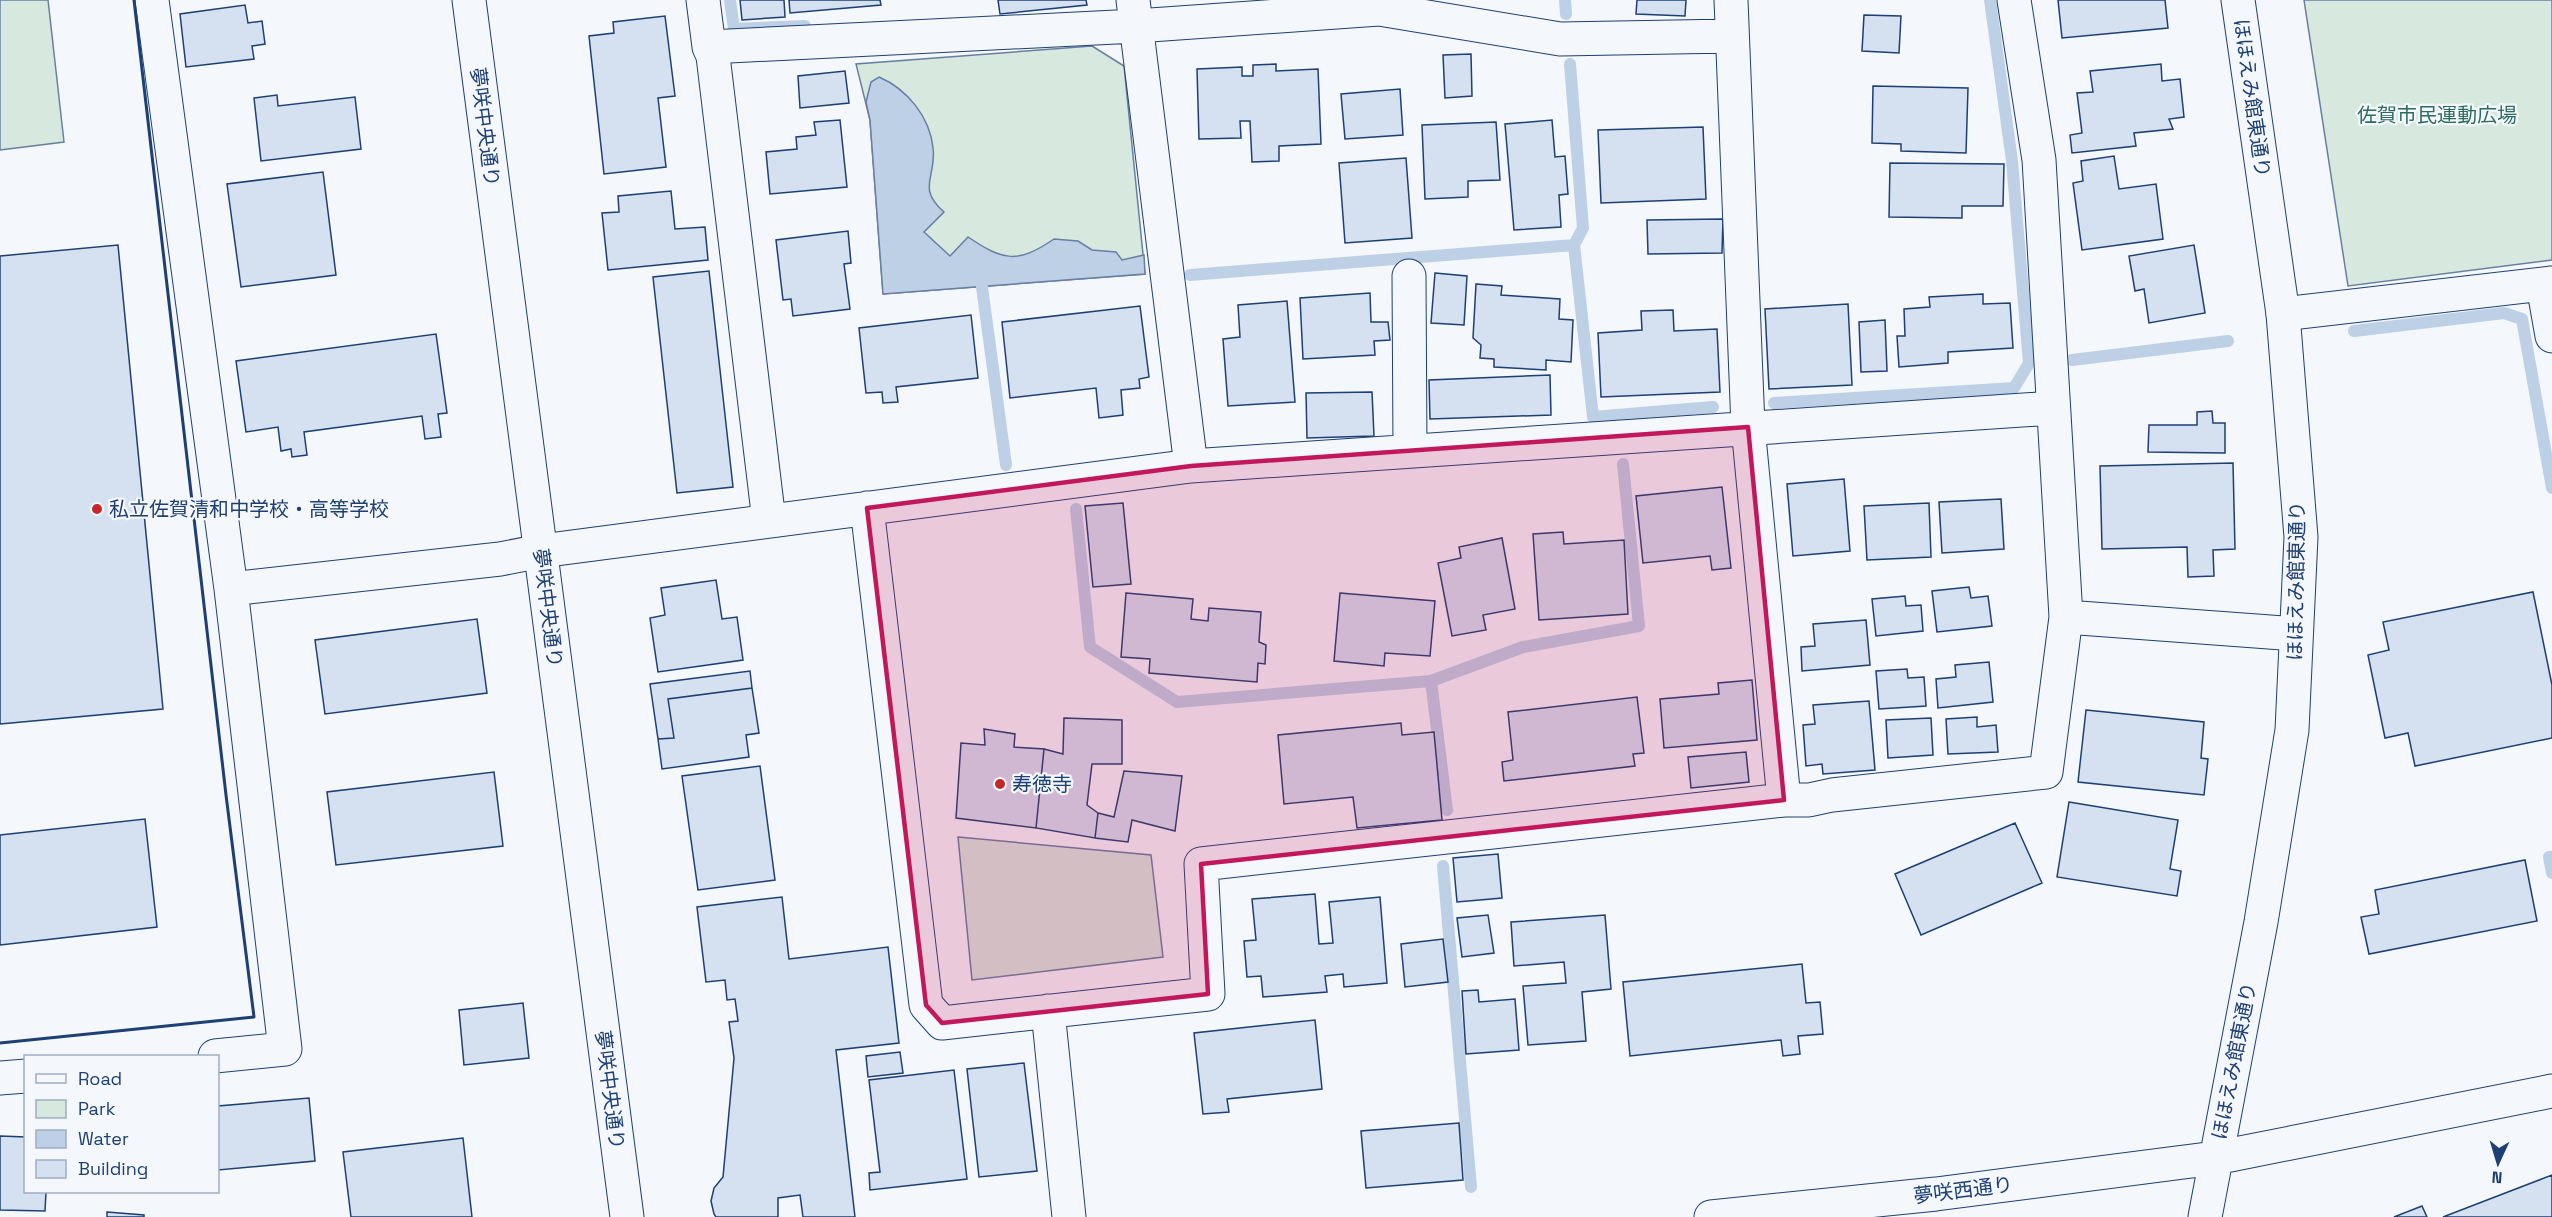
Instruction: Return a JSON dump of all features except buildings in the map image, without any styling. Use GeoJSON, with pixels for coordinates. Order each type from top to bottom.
{"type":"FeatureCollection","features":[{"type":"Feature","properties":{"kind":"street"},"geometry":{"type":"LineString","coordinates":[[152,0],[231,589],[285,1049],[219,1056]]}},
{"type":"Feature","properties":{"kind":"street","name":"夢咲中央通り"},"geometry":{"type":"LineString","coordinates":[[469,0],[627,1217]]}},
{"type":"Feature","properties":{"kind":"street"},"geometry":{"type":"LineString","coordinates":[[703,0],[709,47],[713,56],[769,520]]}},
{"type":"Feature","properties":{"kind":"street"},"geometry":{"type":"LineString","coordinates":[[1731,0],[1748,428],[1784,800]]}},
{"type":"Feature","properties":{"kind":"street"},"geometry":{"type":"LineString","coordinates":[[867,508],[926,1005],[942,1023],[1208,994],[1201,864],[1784,800],[1809,800],[1832,795],[2046,772],[2066,617],[2040,160],[2014,0]]}},
{"type":"Feature","properties":{"kind":"street","name":"ほほえみ館東通り"},"geometry":{"type":"LineString","coordinates":[[2205,1217],[2261,922],[2292,730],[2301,537],[2283,314],[2238,0]]}},
{"type":"Feature","properties":{"kind":"street"},"geometry":{"type":"LineString","coordinates":[[709,47],[1135,13],[1378,4],[1560,39],[1731,36]]}},
{"type":"Feature","properties":{"kind":"street"},"geometry":{"type":"LineString","coordinates":[[1135,13],[1191,466]]}},
{"type":"Feature","properties":{"kind":"street"},"geometry":{"type":"LineString","coordinates":[[1409,276],[1410,450]]}},
{"type":"Feature","properties":{"kind":"street"},"geometry":{"type":"LineString","coordinates":[[2283,314],[2547,284],[2552,336]]}},
{"type":"Feature","properties":{"kind":"street"},"geometry":{"type":"LineString","coordinates":[[231,589],[500,559],[541,551],[769,520],[1191,466],[2053,408]]}},
{"type":"Feature","properties":{"kind":"street"},"geometry":{"type":"LineString","coordinates":[[2066,617],[2296,634]]}},
{"type":"Feature","properties":{"kind":"street"},"geometry":{"type":"LineString","coordinates":[[1048,1011],[1070,1217]]}},
{"type":"Feature","properties":{"kind":"street"},"geometry":{"type":"LineString","coordinates":[[0,1078],[24,1076]]}},
{"type":"Feature","properties":{"kind":"street","name":"夢咲西通り"},"geometry":{"type":"LineString","coordinates":[[1724,1216],[1936,1194],[2215,1158],[2552,1091]]}},
{"type":"Feature","properties":{"kind":"highlighted area"},"geometry":{"type":"Polygon","coordinates":[[[1748,427],[1784,800],[1201,864],[1208,994],[942,1023],[926,1005],[867,508],[1191,466],[1748,427]]]}},
{"type":"Feature","properties":{"kind":"green space"},"geometry":{"type":"Polygon","coordinates":[[[0,0],[48,0],[64,142],[0,150],[0,0]]]}},
{"type":"Feature","properties":{"kind":"green space","name":"佐賀市民運動広場"},"geometry":{"type":"Polygon","coordinates":[[[2304,0],[2552,0],[2552,260],[2348,286],[2304,0]]]}},
{"type":"Feature","properties":{"kind":"green space"},"geometry":{"type":"Polygon","coordinates":[[[1092,46],[1124,66],[1145,274],[883,294],[870,120],[856,64],[1092,46]]]}},
{"type":"Feature","properties":{"kind":"green space"},"geometry":{"type":"Polygon","coordinates":[[[958,837],[1151,855],[1163,957],[972,980],[958,837]]]}},
{"type":"Feature","properties":{"kind":"water"},"geometry":{"type":"Polygon","coordinates":[[[879,77],[908,97],[922,115],[927,126],[933,148],[929,189],[936,204],[944,212],[924,232],[950,256],[968,237],[991,251],[1011,256],[1030,253],[1054,239],[1078,241],[1092,250],[1116,252],[1122,260],[1144,255],[1145,274],[883,294],[870,120],[866,102],[871,82],[879,77]]]}},
{"type":"Feature","properties":{"kind":"waterway"},"geometry":{"type":"LineString","coordinates":[[730,0],[734,29],[805,26]]}},
{"type":"Feature","properties":{"kind":"waterway"},"geometry":{"type":"LineString","coordinates":[[1565,0],[1566,14]]}},
{"type":"Feature","properties":{"kind":"waterway"},"geometry":{"type":"LineString","coordinates":[[1774,403],[2014,388],[2029,363],[2012,161],[1990,0]]}},
{"type":"Feature","properties":{"kind":"waterway"},"geometry":{"type":"LineString","coordinates":[[1570,64],[1583,228],[1574,245],[1593,417],[1713,407]]}},
{"type":"Feature","properties":{"kind":"waterway"},"geometry":{"type":"LineString","coordinates":[[1190,275],[1574,245]]}},
{"type":"Feature","properties":{"kind":"waterway"},"geometry":{"type":"LineString","coordinates":[[982,287],[1006,465]]}},
{"type":"Feature","properties":{"kind":"waterway"},"geometry":{"type":"LineString","coordinates":[[2354,331],[2504,313],[2522,319],[2552,488]]}},
{"type":"Feature","properties":{"kind":"waterway"},"geometry":{"type":"LineString","coordinates":[[2072,360],[2228,341]]}},
{"type":"Feature","properties":{"kind":"waterway"},"geometry":{"type":"LineString","coordinates":[[1447,810],[1431,681],[1523,647],[1639,626],[1623,464]]}},
{"type":"Feature","properties":{"kind":"waterway"},"geometry":{"type":"LineString","coordinates":[[1076,509],[1090,647],[1177,702],[1431,681]]}},
{"type":"Feature","properties":{"kind":"waterway"},"geometry":{"type":"LineString","coordinates":[[2552,857],[2549,857],[2552,873]]}},
{"type":"Feature","properties":{"kind":"waterway"},"geometry":{"type":"LineString","coordinates":[[1443,866],[1471,1187]]}},
{"type":"Feature","properties":{"kind":"wall"},"geometry":{"type":"LineString","coordinates":[[0,1043],[254,1017],[134,0]]}},
{"type":"Feature","properties":{"kind":"place","name":"私立佐賀清和中学校・高等学校"},"geometry":{"type":"Point","coordinates":[97,509]}},
{"type":"Feature","properties":{"kind":"place","name":"寿徳寺"},"geometry":{"type":"Point","coordinates":[1000,784]}}]}
